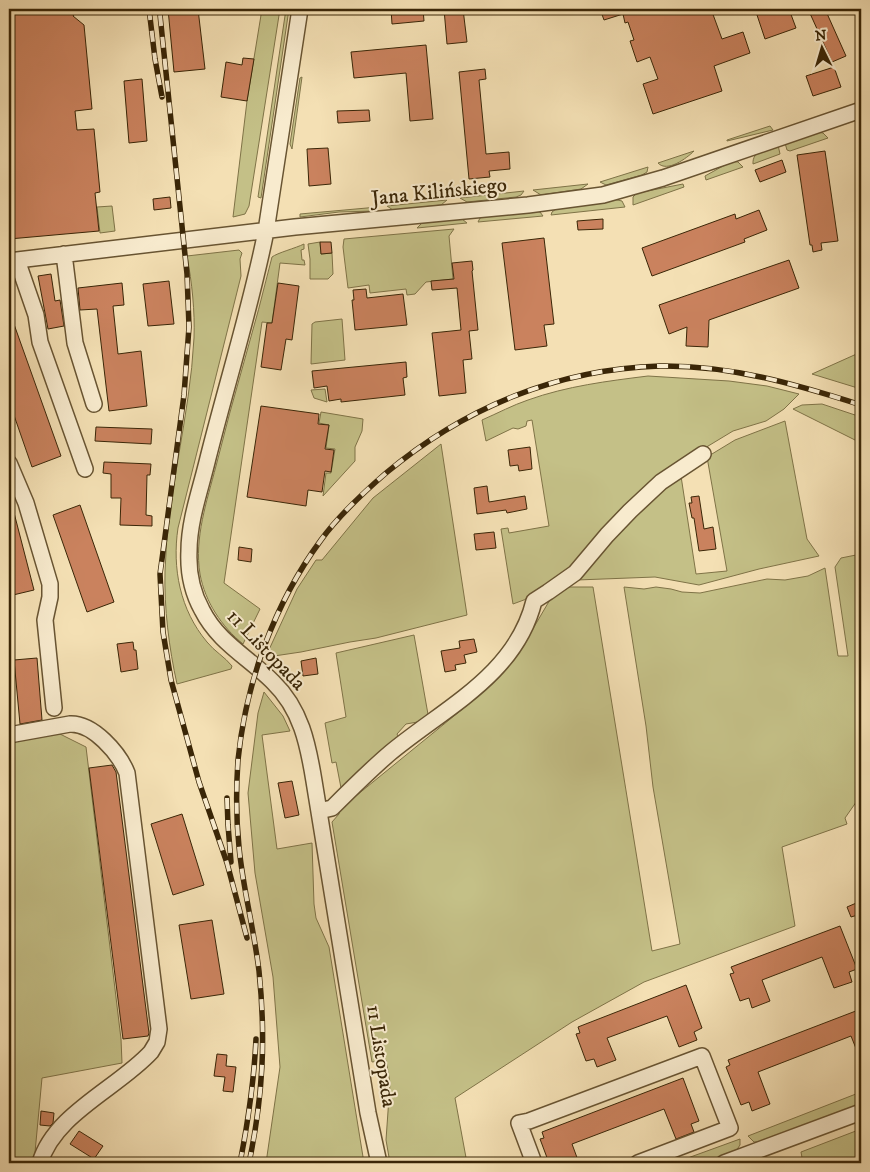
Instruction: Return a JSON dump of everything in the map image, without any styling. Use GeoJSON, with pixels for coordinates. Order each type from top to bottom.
{"type":"FeatureCollection","features":[{"type":"Feature","properties":{"kind":"street","name":"11 Listopada"},"geometry":{"type":"LineString","coordinates":[[300,9],[266,231],[195,511],[189,543],[190,577],[196,596],[212,626],[225,642],[277,686],[288,699],[297,715],[308,744],[368,1113],[379,1163]]}},
{"type":"Feature","properties":{"kind":"street","name":"Jana Kilińskiego"},"geometry":{"type":"LineString","coordinates":[[13,260],[266,231],[528,205],[603,195],[663,178],[861,110]]}},
{"type":"Feature","properties":{"kind":"street"},"geometry":{"type":"LineString","coordinates":[[64,254],[75,343],[94,404]]}},
{"type":"Feature","properties":{"kind":"street"},"geometry":{"type":"LineString","coordinates":[[13,260],[36,315],[40,342],[85,469]]}},
{"type":"Feature","properties":{"kind":"street"},"geometry":{"type":"LineString","coordinates":[[319,812],[332,808],[390,753],[470,694],[489,675],[517,641],[527,624],[534,601],[575,573],[613,529],[661,482],[703,454]]}},
{"type":"Feature","properties":{"kind":"street"},"geometry":{"type":"LineString","coordinates":[[9,463],[26,503],[50,584],[50,597],[45,620],[54,708]]}},
{"type":"Feature","properties":{"kind":"street"},"geometry":{"type":"LineString","coordinates":[[9,734],[70,724],[79,725],[92,731],[117,755],[124,766],[127,772],[159,1029],[157,1042],[151,1052],[62,1125],[48,1145],[40,1163]]}},
{"type":"Feature","properties":{"kind":"street"},"geometry":{"type":"LineString","coordinates":[[534,1163],[519,1123],[529,1121],[702,1056],[730,1128],[638,1163]]}},
{"type":"Feature","properties":{"kind":"street"},"geometry":{"type":"LineString","coordinates":[[724,1163],[861,1112]]}},
{"type":"Feature","properties":{"kind":"shaded area"},"geometry":{"type":"Polygon","coordinates":[[[262,9],[280,9],[249,206],[245,214],[233,217],[247,101],[262,9]]]}},
{"type":"Feature","properties":{"kind":"shaded area"},"geometry":{"type":"Polygon","coordinates":[[[286,9],[289,9],[261,198],[258,197],[286,9]]]}},
{"type":"Feature","properties":{"kind":"shaded area"},"geometry":{"type":"Polygon","coordinates":[[[302,77],[292,149],[290,144],[300,78],[302,77]]]}},
{"type":"Feature","properties":{"kind":"shaded area"},"geometry":{"type":"Polygon","coordinates":[[[770,126],[773,130],[727,141],[727,140],[770,126]]]}},
{"type":"Feature","properties":{"kind":"shaded area"},"geometry":{"type":"Polygon","coordinates":[[[818,132],[823,133],[828,138],[790,151],[787,150],[785,143],[818,132]]]}},
{"type":"Feature","properties":{"kind":"shaded area"},"geometry":{"type":"Polygon","coordinates":[[[778,145],[780,154],[753,164],[753,159],[758,153],[778,145]]]}},
{"type":"Feature","properties":{"kind":"shaded area"},"geometry":{"type":"Polygon","coordinates":[[[694,151],[682,161],[672,165],[662,166],[658,163],[694,151]]]}},
{"type":"Feature","properties":{"kind":"shaded area"},"geometry":{"type":"Polygon","coordinates":[[[732,161],[738,162],[743,167],[706,180],[705,176],[732,161]]]}},
{"type":"Feature","properties":{"kind":"shaded area"},"geometry":{"type":"Polygon","coordinates":[[[648,167],[647,172],[642,175],[606,185],[600,182],[648,167]]]}},
{"type":"Feature","properties":{"kind":"shaded area"},"geometry":{"type":"Polygon","coordinates":[[[588,184],[581,189],[541,195],[533,190],[588,184]]]}},
{"type":"Feature","properties":{"kind":"shaded area"},"geometry":{"type":"Polygon","coordinates":[[[683,184],[684,187],[633,205],[633,197],[637,193],[683,184]]]}},
{"type":"Feature","properties":{"kind":"shaded area"},"geometry":{"type":"Polygon","coordinates":[[[524,191],[516,197],[467,202],[460,198],[524,191]]]}},
{"type":"Feature","properties":{"kind":"shaded area"},"geometry":{"type":"Polygon","coordinates":[[[613,199],[622,201],[625,207],[551,215],[556,209],[613,199]]]}},
{"type":"Feature","properties":{"kind":"shaded area"},"geometry":{"type":"Polygon","coordinates":[[[447,200],[441,205],[393,210],[387,206],[447,200]]]}},
{"type":"Feature","properties":{"kind":"shaded area"},"geometry":{"type":"Polygon","coordinates":[[[112,206],[115,231],[100,233],[97,207],[112,206]]]}},
{"type":"Feature","properties":{"kind":"shaded area"},"geometry":{"type":"Polygon","coordinates":[[[378,207],[374,211],[339,212],[300,217],[300,214],[378,207]]]}},
{"type":"Feature","properties":{"kind":"shaded area"},"geometry":{"type":"Polygon","coordinates":[[[540,212],[543,216],[478,222],[484,216],[540,212]]]}},
{"type":"Feature","properties":{"kind":"shaded area"},"geometry":{"type":"Polygon","coordinates":[[[462,219],[467,223],[417,228],[422,223],[462,219]]]}},
{"type":"Feature","properties":{"kind":"shaded area"},"geometry":{"type":"Polygon","coordinates":[[[454,229],[449,236],[453,279],[426,282],[415,294],[407,295],[406,289],[370,293],[369,285],[348,288],[343,247],[344,239],[454,229]]]}},
{"type":"Feature","properties":{"kind":"shaded area"},"geometry":{"type":"Polygon","coordinates":[[[320,242],[321,254],[332,253],[333,274],[328,279],[310,279],[308,244],[320,242]]]}},
{"type":"Feature","properties":{"kind":"shaded area"},"geometry":{"type":"Polygon","coordinates":[[[304,244],[304,249],[301,250],[302,260],[304,260],[305,265],[280,263],[272,323],[262,322],[224,583],[260,609],[243,644],[221,622],[210,604],[202,584],[199,560],[200,533],[205,506],[272,257],[304,244]]]}},
{"type":"Feature","properties":{"kind":"shaded area"},"geometry":{"type":"Polygon","coordinates":[[[239,250],[242,253],[240,259],[241,276],[178,528],[176,543],[177,573],[184,602],[190,616],[207,642],[232,666],[231,669],[177,684],[168,628],[165,571],[170,513],[192,367],[194,318],[187,256],[239,250]]]}},
{"type":"Feature","properties":{"kind":"shaded area"},"geometry":{"type":"Polygon","coordinates":[[[342,319],[345,360],[311,364],[312,324],[342,319]]]}},
{"type":"Feature","properties":{"kind":"shaded area"},"geometry":{"type":"Polygon","coordinates":[[[861,352],[861,389],[812,374],[861,352]]]}},
{"type":"Feature","properties":{"kind":"shaded area"},"geometry":{"type":"Polygon","coordinates":[[[648,376],[729,381],[767,386],[799,394],[784,409],[766,421],[733,431],[685,460],[673,465],[640,495],[569,570],[552,585],[536,595],[513,604],[501,529],[508,528],[509,533],[549,526],[532,420],[527,421],[526,426],[518,429],[513,428],[486,441],[482,420],[522,402],[558,391],[648,376]]]}},
{"type":"Feature","properties":{"kind":"shaded area"},"geometry":{"type":"Polygon","coordinates":[[[325,389],[327,402],[314,398],[311,390],[325,389]]]}},
{"type":"Feature","properties":{"kind":"shaded area"},"geometry":{"type":"Polygon","coordinates":[[[822,404],[861,417],[861,443],[793,409],[802,405],[822,404]]]}},
{"type":"Feature","properties":{"kind":"shaded area"},"geometry":{"type":"Polygon","coordinates":[[[321,412],[363,419],[362,431],[355,447],[355,461],[323,496],[326,473],[331,473],[335,449],[326,448],[329,425],[319,423],[321,412]]]}},
{"type":"Feature","properties":{"kind":"shaded area"},"geometry":{"type":"Polygon","coordinates":[[[785,421],[807,539],[819,556],[699,585],[655,577],[577,580],[655,491],[681,476],[696,574],[727,571],[707,457],[735,440],[785,421]]]}},
{"type":"Feature","properties":{"kind":"shaded area"},"geometry":{"type":"Polygon","coordinates":[[[441,444],[467,615],[376,638],[274,656],[267,654],[297,589],[316,560],[322,560],[373,498],[441,444]]]}},
{"type":"Feature","properties":{"kind":"shaded area"},"geometry":{"type":"Polygon","coordinates":[[[861,554],[861,797],[845,818],[847,824],[782,847],[795,926],[644,982],[572,1022],[455,1098],[467,1163],[390,1163],[386,1140],[390,1083],[386,1060],[372,1062],[332,822],[339,814],[342,805],[346,804],[476,698],[517,656],[551,598],[569,587],[593,587],[652,951],[680,944],[653,787],[646,726],[624,587],[644,589],[656,587],[700,593],[767,579],[785,580],[808,576],[825,568],[838,656],[848,656],[835,567],[841,558],[861,554]]]}},
{"type":"Feature","properties":{"kind":"shaded area"},"geometry":{"type":"Polygon","coordinates":[[[414,635],[429,720],[406,724],[397,734],[400,741],[342,793],[336,762],[332,763],[325,723],[346,717],[336,653],[414,635]]]}},
{"type":"Feature","properties":{"kind":"shaded area"},"geometry":{"type":"Polygon","coordinates":[[[264,692],[283,716],[290,731],[262,735],[277,849],[312,843],[316,918],[329,947],[364,1163],[266,1163],[280,1067],[273,977],[255,873],[248,793],[258,713],[264,692]]]}},
{"type":"Feature","properties":{"kind":"shaded area"},"geometry":{"type":"Polygon","coordinates":[[[58,733],[86,747],[121,1039],[122,1063],[42,1078],[34,1163],[9,1163],[9,741],[58,733]]]}},
{"type":"Feature","properties":{"kind":"shaded area"},"geometry":{"type":"Polygon","coordinates":[[[861,1092],[861,1104],[761,1142],[754,1142],[748,1136],[861,1092]]]}},
{"type":"Feature","properties":{"kind":"shaded area"},"geometry":{"type":"Polygon","coordinates":[[[861,1129],[861,1163],[803,1163],[801,1152],[861,1129]]]}},
{"type":"Feature","properties":{"kind":"shaded area"},"geometry":{"type":"Polygon","coordinates":[[[740,1139],[740,1145],[736,1151],[705,1163],[674,1163],[740,1139]]]}},
{"type":"Feature","properties":{"kind":"building"},"geometry":{"type":"Polygon","coordinates":[[[9,9],[78,9],[73,16],[84,25],[92,109],[75,111],[77,130],[94,129],[100,192],[95,193],[99,231],[9,239],[9,9]]]}},
{"type":"Feature","properties":{"kind":"building"},"geometry":{"type":"Polygon","coordinates":[[[168,9],[198,9],[205,69],[174,72],[168,9]]]}},
{"type":"Feature","properties":{"kind":"building"},"geometry":{"type":"Polygon","coordinates":[[[391,9],[423,9],[424,21],[392,24],[391,9]]]}},
{"type":"Feature","properties":{"kind":"building"},"geometry":{"type":"Polygon","coordinates":[[[444,9],[463,9],[467,42],[447,44],[444,9]]]}},
{"type":"Feature","properties":{"kind":"building"},"geometry":{"type":"Polygon","coordinates":[[[600,9],[711,9],[722,39],[743,32],[750,53],[714,66],[722,91],[653,114],[643,84],[658,79],[650,57],[637,62],[630,41],[634,40],[628,22],[625,23],[623,14],[604,20],[600,9]]]}},
{"type":"Feature","properties":{"kind":"building"},"geometry":{"type":"Polygon","coordinates":[[[755,9],[789,9],[796,28],[765,39],[755,9]]]}},
{"type":"Feature","properties":{"kind":"building"},"geometry":{"type":"Polygon","coordinates":[[[808,9],[825,9],[846,56],[832,62],[808,9]]]}},
{"type":"Feature","properties":{"kind":"building"},"geometry":{"type":"Polygon","coordinates":[[[426,45],[433,119],[410,121],[406,73],[354,78],[351,52],[426,45]]]}},
{"type":"Feature","properties":{"kind":"building"},"geometry":{"type":"Polygon","coordinates":[[[243,58],[254,59],[247,101],[221,97],[226,62],[242,65],[243,58]]]}},
{"type":"Feature","properties":{"kind":"building"},"geometry":{"type":"Polygon","coordinates":[[[834,67],[841,87],[813,96],[806,76],[834,67]]]}},
{"type":"Feature","properties":{"kind":"building"},"geometry":{"type":"Polygon","coordinates":[[[485,69],[486,79],[479,80],[486,154],[509,152],[510,169],[489,171],[490,177],[469,179],[459,72],[485,69]]]}},
{"type":"Feature","properties":{"kind":"building"},"geometry":{"type":"Polygon","coordinates":[[[142,79],[147,141],[129,143],[124,81],[142,79]]]}},
{"type":"Feature","properties":{"kind":"building"},"geometry":{"type":"Polygon","coordinates":[[[369,110],[370,121],[338,123],[337,111],[369,110]]]}},
{"type":"Feature","properties":{"kind":"building"},"geometry":{"type":"Polygon","coordinates":[[[328,148],[331,184],[309,186],[307,149],[328,148]]]}},
{"type":"Feature","properties":{"kind":"building"},"geometry":{"type":"Polygon","coordinates":[[[825,151],[838,241],[821,243],[822,250],[813,252],[812,245],[810,245],[797,155],[825,151]]]}},
{"type":"Feature","properties":{"kind":"building"},"geometry":{"type":"Polygon","coordinates":[[[782,160],[786,172],[760,182],[755,170],[782,160]]]}},
{"type":"Feature","properties":{"kind":"building"},"geometry":{"type":"Polygon","coordinates":[[[170,197],[171,208],[154,210],[153,199],[170,197]]]}},
{"type":"Feature","properties":{"kind":"building"},"geometry":{"type":"Polygon","coordinates":[[[759,210],[767,230],[744,239],[745,242],[652,276],[642,248],[735,214],[736,219],[759,210]]]}},
{"type":"Feature","properties":{"kind":"building"},"geometry":{"type":"Polygon","coordinates":[[[603,219],[603,229],[578,230],[577,221],[603,219]]]}},
{"type":"Feature","properties":{"kind":"building"},"geometry":{"type":"Polygon","coordinates":[[[544,238],[554,324],[544,325],[547,346],[515,350],[502,243],[544,238]]]}},
{"type":"Feature","properties":{"kind":"building"},"geometry":{"type":"Polygon","coordinates":[[[320,242],[331,242],[332,253],[321,254],[320,242]]]}},
{"type":"Feature","properties":{"kind":"building"},"geometry":{"type":"Polygon","coordinates":[[[789,260],[799,288],[709,320],[708,347],[686,346],[687,327],[669,334],[659,305],[789,260]]]}},
{"type":"Feature","properties":{"kind":"building"},"geometry":{"type":"Polygon","coordinates":[[[472,261],[478,330],[469,331],[472,359],[463,360],[466,393],[439,396],[432,333],[461,330],[457,288],[432,290],[431,281],[454,279],[452,263],[472,261]]]}},
{"type":"Feature","properties":{"kind":"building"},"geometry":{"type":"Polygon","coordinates":[[[51,274],[55,301],[60,300],[64,326],[48,329],[38,276],[51,274]]]}},
{"type":"Feature","properties":{"kind":"building"},"geometry":{"type":"Polygon","coordinates":[[[169,281],[174,324],[148,326],[143,284],[169,281]]]}},
{"type":"Feature","properties":{"kind":"building"},"geometry":{"type":"Polygon","coordinates":[[[122,283],[124,305],[113,306],[118,354],[141,351],[147,406],[109,411],[97,309],[80,310],[78,288],[122,283]]]}},
{"type":"Feature","properties":{"kind":"building"},"geometry":{"type":"Polygon","coordinates":[[[278,283],[299,286],[292,340],[286,339],[281,370],[261,367],[267,323],[272,323],[278,283]]]}},
{"type":"Feature","properties":{"kind":"building"},"geometry":{"type":"Polygon","coordinates":[[[366,289],[367,298],[403,294],[407,325],[355,330],[353,290],[366,289]]]}},
{"type":"Feature","properties":{"kind":"building"},"geometry":{"type":"Polygon","coordinates":[[[9,313],[61,456],[32,467],[9,401],[9,313]]]}},
{"type":"Feature","properties":{"kind":"building"},"geometry":{"type":"Polygon","coordinates":[[[406,362],[407,377],[403,378],[405,395],[341,402],[341,399],[329,401],[327,386],[314,388],[312,371],[406,362]]]}},
{"type":"Feature","properties":{"kind":"building"},"geometry":{"type":"Polygon","coordinates":[[[261,406],[319,414],[318,424],[329,425],[325,449],[334,450],[331,472],[325,471],[322,492],[308,490],[306,506],[247,497],[261,406]]]}},
{"type":"Feature","properties":{"kind":"building"},"geometry":{"type":"Polygon","coordinates":[[[96,427],[152,429],[151,444],[95,441],[96,427]]]}},
{"type":"Feature","properties":{"kind":"building"},"geometry":{"type":"Polygon","coordinates":[[[530,447],[532,469],[519,471],[518,465],[510,466],[508,450],[530,447]]]}},
{"type":"Feature","properties":{"kind":"building"},"geometry":{"type":"Polygon","coordinates":[[[104,462],[151,464],[150,475],[147,475],[146,515],[152,516],[152,526],[120,525],[121,498],[111,498],[111,474],[103,473],[104,462]]]}},
{"type":"Feature","properties":{"kind":"building"},"geometry":{"type":"Polygon","coordinates":[[[487,486],[489,502],[525,496],[527,509],[507,513],[506,510],[477,514],[474,488],[487,486]]]}},
{"type":"Feature","properties":{"kind":"building"},"geometry":{"type":"Polygon","coordinates":[[[699,496],[704,529],[713,527],[716,549],[699,551],[694,518],[692,518],[689,503],[692,503],[691,497],[699,496]]]}},
{"type":"Feature","properties":{"kind":"building"},"geometry":{"type":"Polygon","coordinates":[[[12,505],[34,590],[13,595],[9,578],[9,506],[12,505]]]}},
{"type":"Feature","properties":{"kind":"building"},"geometry":{"type":"Polygon","coordinates":[[[80,505],[114,602],[87,612],[53,515],[80,505]]]}},
{"type":"Feature","properties":{"kind":"building"},"geometry":{"type":"Polygon","coordinates":[[[494,532],[496,548],[476,550],[474,534],[494,532]]]}},
{"type":"Feature","properties":{"kind":"building"},"geometry":{"type":"Polygon","coordinates":[[[239,547],[252,549],[251,562],[238,560],[239,547]]]}},
{"type":"Feature","properties":{"kind":"building"},"geometry":{"type":"Polygon","coordinates":[[[474,639],[477,652],[464,655],[466,663],[455,665],[456,670],[445,672],[441,651],[460,648],[459,641],[474,639]]]}},
{"type":"Feature","properties":{"kind":"building"},"geometry":{"type":"Polygon","coordinates":[[[133,642],[138,669],[121,672],[117,644],[133,642]]]}},
{"type":"Feature","properties":{"kind":"building"},"geometry":{"type":"Polygon","coordinates":[[[37,658],[42,720],[20,724],[14,660],[37,658]]]}},
{"type":"Feature","properties":{"kind":"building"},"geometry":{"type":"Polygon","coordinates":[[[316,658],[318,674],[303,676],[301,661],[316,658]]]}},
{"type":"Feature","properties":{"kind":"building"},"geometry":{"type":"Polygon","coordinates":[[[112,765],[116,772],[149,1033],[148,1036],[123,1039],[89,768],[112,765]]]}},
{"type":"Feature","properties":{"kind":"building"},"geometry":{"type":"Polygon","coordinates":[[[292,781],[299,815],[285,818],[278,783],[292,781]]]}},
{"type":"Feature","properties":{"kind":"building"},"geometry":{"type":"Polygon","coordinates":[[[182,814],[204,885],[173,895],[151,824],[182,814]]]}},
{"type":"Feature","properties":{"kind":"building"},"geometry":{"type":"Polygon","coordinates":[[[861,901],[861,914],[851,917],[847,907],[861,901]]]}},
{"type":"Feature","properties":{"kind":"building"},"geometry":{"type":"Polygon","coordinates":[[[212,920],[224,994],[191,999],[179,925],[212,920]]]}},
{"type":"Feature","properties":{"kind":"building"},"geometry":{"type":"Polygon","coordinates":[[[840,926],[857,969],[849,972],[852,982],[834,988],[822,957],[762,980],[770,1001],[752,1008],[749,998],[740,1001],[730,974],[734,973],[731,967],[840,926]]]}},
{"type":"Feature","properties":{"kind":"building"},"geometry":{"type":"Polygon","coordinates":[[[686,985],[702,1028],[694,1032],[697,1040],[679,1047],[667,1016],[607,1038],[616,1060],[597,1067],[594,1059],[586,1061],[576,1034],[580,1033],[578,1027],[686,985]]]}},
{"type":"Feature","properties":{"kind":"building"},"geometry":{"type":"Polygon","coordinates":[[[861,1009],[861,1061],[851,1036],[758,1072],[770,1104],[752,1111],[749,1102],[741,1105],[726,1067],[730,1065],[728,1060],[861,1009]]]}},
{"type":"Feature","properties":{"kind":"building"},"geometry":{"type":"Polygon","coordinates":[[[217,1054],[227,1055],[226,1066],[236,1067],[233,1092],[223,1091],[225,1077],[214,1076],[217,1054]]]}},
{"type":"Feature","properties":{"kind":"building"},"geometry":{"type":"Polygon","coordinates":[[[683,1078],[699,1121],[691,1124],[694,1132],[676,1139],[664,1109],[572,1144],[579,1163],[549,1163],[540,1139],[544,1138],[542,1132],[683,1078]]]}},
{"type":"Feature","properties":{"kind":"building"},"geometry":{"type":"Polygon","coordinates":[[[41,1111],[54,1113],[53,1123],[50,1126],[40,1125],[41,1111]]]}},
{"type":"Feature","properties":{"kind":"building"},"geometry":{"type":"Polygon","coordinates":[[[79,1131],[103,1146],[94,1159],[70,1144],[79,1131]]]}},
{"type":"Feature","properties":{"kind":"railway"},"geometry":{"type":"LineString","coordinates":[[149,9],[162,97]]}},
{"type":"Feature","properties":{"kind":"railway"},"geometry":{"type":"LineString","coordinates":[[160,15],[187,274],[189,327],[184,395],[160,574],[163,632],[171,680],[199,782],[227,863],[247,938]]}},
{"type":"Feature","properties":{"kind":"railway"},"geometry":{"type":"LineString","coordinates":[[249,1163],[260,1091],[263,1044],[259,971],[243,878],[237,825],[238,760],[242,731],[255,673],[276,617],[304,565],[328,531],[386,473],[447,429],[480,411],[514,396],[549,384],[585,375],[622,369],[660,366],[712,369],[737,372],[787,383],[861,405]]}},
{"type":"Feature","properties":{"kind":"railway"},"geometry":{"type":"LineString","coordinates":[[227,798],[231,862]]}},
{"type":"Feature","properties":{"kind":"railway"},"geometry":{"type":"LineString","coordinates":[[240,1163],[250,1102],[256,1039]]}}]}
